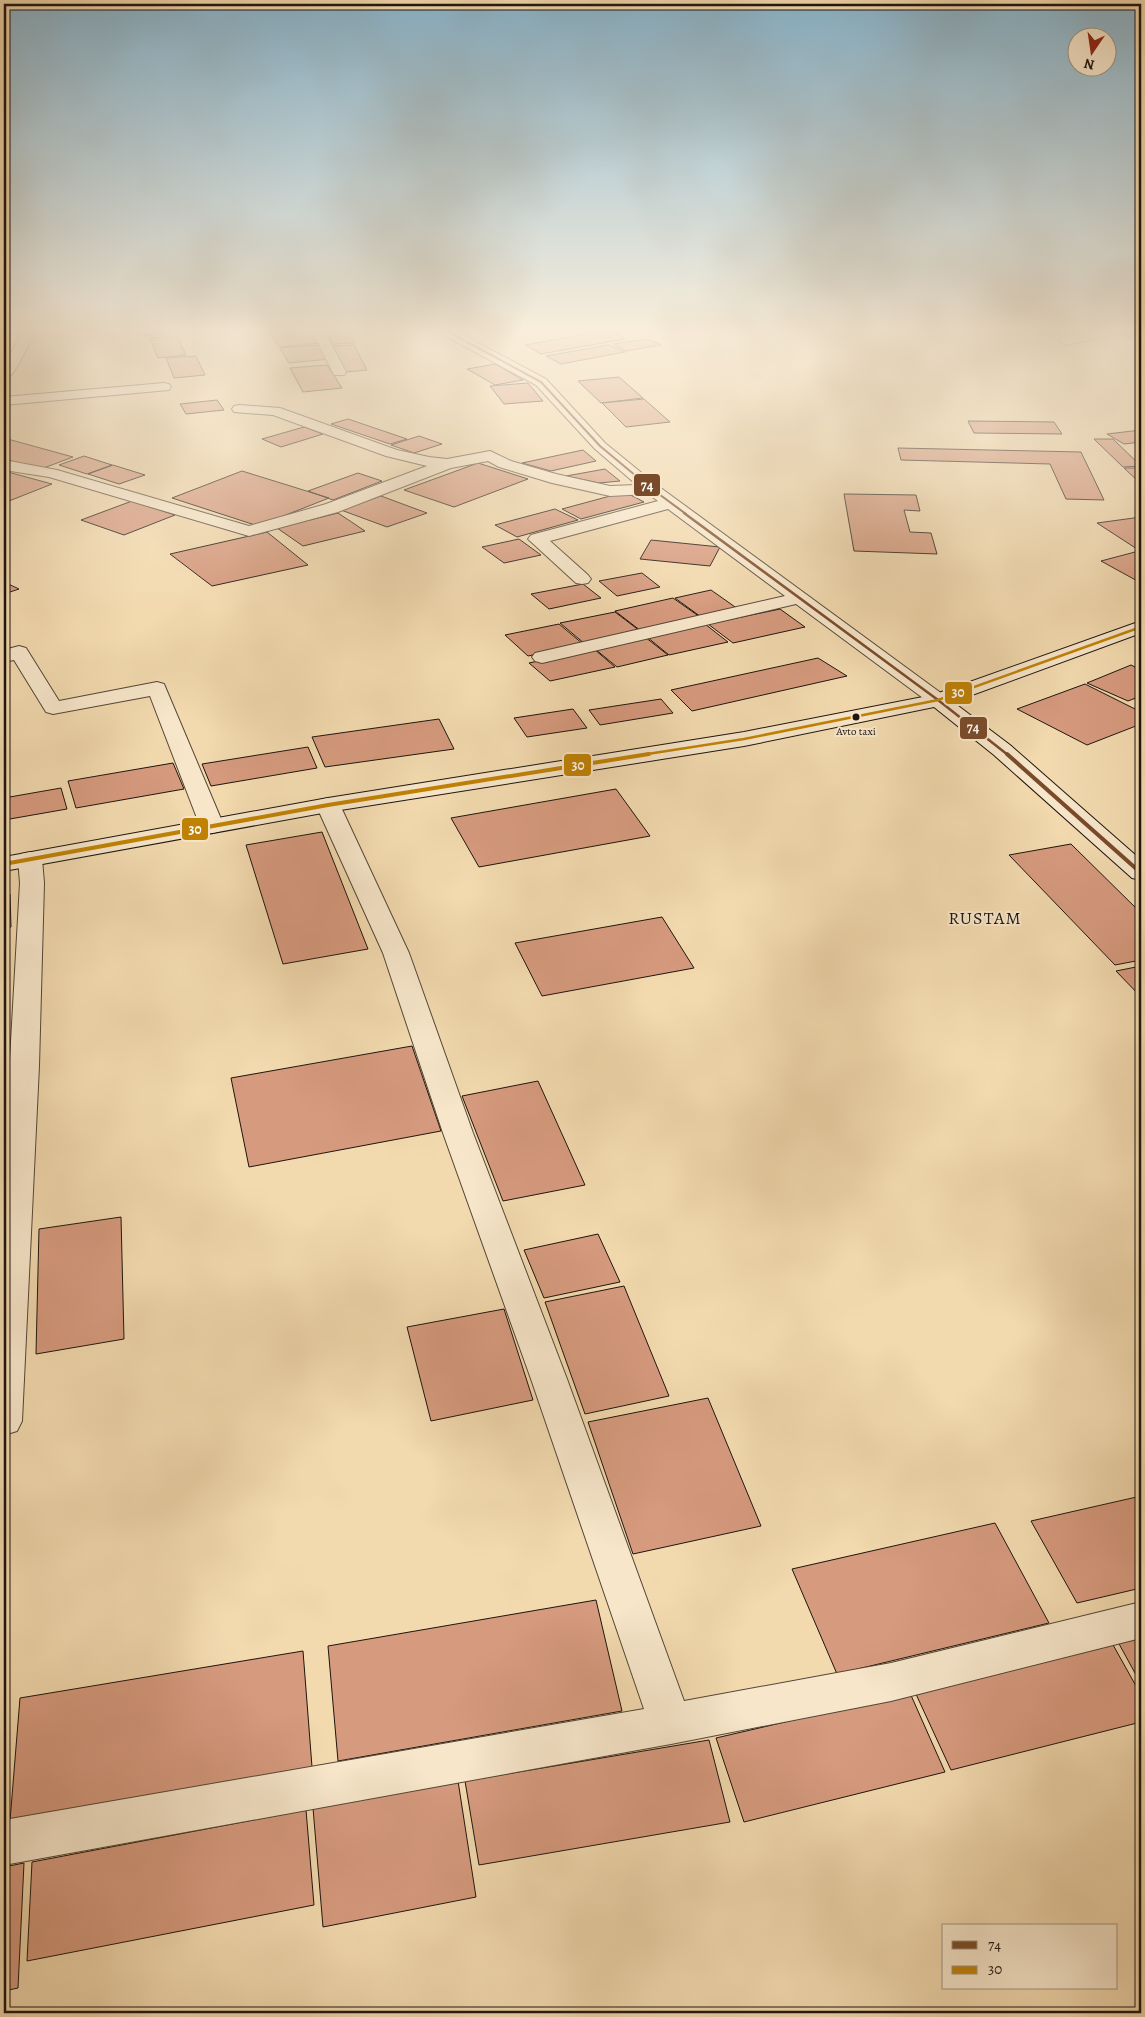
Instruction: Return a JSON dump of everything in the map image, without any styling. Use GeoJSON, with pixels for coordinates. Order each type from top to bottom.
{"type":"FeatureCollection","features":[{"type":"Feature","properties":{"kind":"street"},"geometry":{"type":"LineString","coordinates":[[309,423],[392,453],[429,462],[448,464]]}},
{"type":"Feature","properties":{"kind":"street"},"geometry":{"type":"LineString","coordinates":[[579,423],[600,446],[651,489],[938,700],[1002,750],[1141,874]]}},
{"type":"Feature","properties":{"kind":"street"},"geometry":{"type":"LineString","coordinates":[[4,465],[51,473],[248,531],[332,508],[448,464],[490,456],[505,464],[552,478],[610,491],[651,489]]}},
{"type":"Feature","properties":{"kind":"street"},"geometry":{"type":"LineString","coordinates":[[582,579],[537,539],[671,503]]}},
{"type":"Feature","properties":{"kind":"street"},"geometry":{"type":"LineString","coordinates":[[542,657],[800,598]]}},
{"type":"Feature","properties":{"kind":"street"},"geometry":{"type":"LineString","coordinates":[[4,1421],[25,1066],[32,883],[17,861],[328,805],[744,739],[938,700],[1141,628]]}},
{"type":"Feature","properties":{"kind":"street"},"geometry":{"type":"LineString","coordinates":[[4,656],[19,652],[53,708],[157,688],[212,826]]}},
{"type":"Feature","properties":{"kind":"street"},"geometry":{"type":"LineString","coordinates":[[328,805],[396,953],[458,1133],[552,1388],[671,1724]]}},
{"type":"Feature","properties":{"kind":"street"},"geometry":{"type":"LineString","coordinates":[[4,1843],[671,1724],[891,1682],[1141,1620]]}},
{"type":"Feature","properties":{"kind":"building"},"geometry":{"type":"Polygon","coordinates":[[[360,423],[407,439],[390,444],[331,424],[360,423]]]}},
{"type":"Feature","properties":{"kind":"building"},"geometry":{"type":"Polygon","coordinates":[[[622,423],[660,423],[626,427],[622,423]]]}},
{"type":"Feature","properties":{"kind":"building"},"geometry":{"type":"Polygon","coordinates":[[[969,423],[1055,423],[1062,434],[974,433],[969,423]]]}},
{"type":"Feature","properties":{"kind":"building"},"geometry":{"type":"Polygon","coordinates":[[[304,427],[323,434],[281,447],[262,439],[304,427]]]}},
{"type":"Feature","properties":{"kind":"building"},"geometry":{"type":"Polygon","coordinates":[[[1141,430],[1141,442],[1124,444],[1107,434],[1141,430]]]}},
{"type":"Feature","properties":{"kind":"building"},"geometry":{"type":"Polygon","coordinates":[[[419,436],[442,444],[414,453],[391,445],[419,436]]]}},
{"type":"Feature","properties":{"kind":"building"},"geometry":{"type":"Polygon","coordinates":[[[4,438],[73,457],[41,469],[4,459],[4,438]]]}},
{"type":"Feature","properties":{"kind":"building"},"geometry":{"type":"Polygon","coordinates":[[[1094,439],[1113,439],[1141,466],[1123,467],[1094,439]]]}},
{"type":"Feature","properties":{"kind":"building"},"geometry":{"type":"Polygon","coordinates":[[[898,448],[1081,452],[1104,500],[1066,499],[1050,464],[901,460],[898,448]]]}},
{"type":"Feature","properties":{"kind":"building"},"geometry":{"type":"Polygon","coordinates":[[[583,450],[596,461],[551,471],[522,463],[583,450]]]}},
{"type":"Feature","properties":{"kind":"building"},"geometry":{"type":"Polygon","coordinates":[[[84,456],[112,465],[87,474],[59,465],[84,456]]]}},
{"type":"Feature","properties":{"kind":"building"},"geometry":{"type":"Polygon","coordinates":[[[478,463],[528,479],[454,507],[404,490],[478,463]]]}},
{"type":"Feature","properties":{"kind":"building"},"geometry":{"type":"Polygon","coordinates":[[[113,465],[145,475],[119,484],[88,474],[113,465]]]}},
{"type":"Feature","properties":{"kind":"building"},"geometry":{"type":"Polygon","coordinates":[[[1124,468],[1141,468],[1141,484],[1124,468]]]}},
{"type":"Feature","properties":{"kind":"building"},"geometry":{"type":"Polygon","coordinates":[[[605,469],[620,481],[599,483],[566,476],[605,469]]]}},
{"type":"Feature","properties":{"kind":"building"},"geometry":{"type":"Polygon","coordinates":[[[4,471],[52,484],[9,501],[4,499],[4,471]]]}},
{"type":"Feature","properties":{"kind":"building"},"geometry":{"type":"Polygon","coordinates":[[[242,471],[329,498],[258,526],[172,498],[242,471]]]}},
{"type":"Feature","properties":{"kind":"building"},"geometry":{"type":"Polygon","coordinates":[[[358,473],[382,481],[333,500],[308,491],[358,473]]]}},
{"type":"Feature","properties":{"kind":"building"},"geometry":{"type":"Polygon","coordinates":[[[625,492],[644,502],[581,519],[562,509],[625,492]]]}},
{"type":"Feature","properties":{"kind":"building"},"geometry":{"type":"Polygon","coordinates":[[[844,494],[916,495],[920,511],[904,510],[910,532],[931,533],[937,554],[854,551],[844,494]]]}},
{"type":"Feature","properties":{"kind":"building"},"geometry":{"type":"Polygon","coordinates":[[[381,496],[427,513],[387,527],[341,510],[381,496]]]}},
{"type":"Feature","properties":{"kind":"building"},"geometry":{"type":"Polygon","coordinates":[[[132,501],[175,515],[124,535],[81,520],[132,501]]]}},
{"type":"Feature","properties":{"kind":"building"},"geometry":{"type":"Polygon","coordinates":[[[555,509],[578,520],[517,537],[495,525],[555,509]]]}},
{"type":"Feature","properties":{"kind":"building"},"geometry":{"type":"Polygon","coordinates":[[[338,513],[365,531],[303,546],[277,528],[338,513]]]}},
{"type":"Feature","properties":{"kind":"building"},"geometry":{"type":"Polygon","coordinates":[[[1141,517],[1141,548],[1137,549],[1097,523],[1141,517]]]}},
{"type":"Feature","properties":{"kind":"building"},"geometry":{"type":"Polygon","coordinates":[[[267,532],[308,565],[212,586],[170,554],[267,532]]]}},
{"type":"Feature","properties":{"kind":"building"},"geometry":{"type":"Polygon","coordinates":[[[519,539],[541,555],[504,563],[482,547],[519,539]]]}},
{"type":"Feature","properties":{"kind":"building"},"geometry":{"type":"Polygon","coordinates":[[[651,540],[720,547],[710,566],[640,559],[651,540]]]}},
{"type":"Feature","properties":{"kind":"building"},"geometry":{"type":"Polygon","coordinates":[[[1135,552],[1141,555],[1141,583],[1101,561],[1135,552]]]}},
{"type":"Feature","properties":{"kind":"building"},"geometry":{"type":"Polygon","coordinates":[[[642,573],[660,587],[617,596],[599,581],[642,573]]]}},
{"type":"Feature","properties":{"kind":"building"},"geometry":{"type":"Polygon","coordinates":[[[4,582],[19,589],[4,594],[4,582]]]}},
{"type":"Feature","properties":{"kind":"building"},"geometry":{"type":"Polygon","coordinates":[[[583,584],[601,598],[549,609],[531,594],[583,584]]]}},
{"type":"Feature","properties":{"kind":"building"},"geometry":{"type":"Polygon","coordinates":[[[711,590],[738,609],[701,617],[675,598],[711,590]]]}},
{"type":"Feature","properties":{"kind":"building"},"geometry":{"type":"Polygon","coordinates":[[[673,598],[700,617],[641,631],[615,611],[673,598]]]}},
{"type":"Feature","properties":{"kind":"building"},"geometry":{"type":"Polygon","coordinates":[[[780,609],[805,627],[733,643],[708,624],[780,609]]]}},
{"type":"Feature","properties":{"kind":"building"},"geometry":{"type":"Polygon","coordinates":[[[615,612],[640,631],[585,644],[560,623],[615,612]]]}},
{"type":"Feature","properties":{"kind":"building"},"geometry":{"type":"Polygon","coordinates":[[[559,624],[583,644],[528,656],[505,635],[559,624]]]}},
{"type":"Feature","properties":{"kind":"building"},"geometry":{"type":"Polygon","coordinates":[[[705,624],[728,642],[669,655],[647,637],[705,624]]]}},
{"type":"Feature","properties":{"kind":"building"},"geometry":{"type":"Polygon","coordinates":[[[645,637],[668,655],[617,667],[595,649],[645,637]]]}},
{"type":"Feature","properties":{"kind":"building"},"geometry":{"type":"Polygon","coordinates":[[[594,649],[615,667],[550,681],[529,663],[594,649]]]}},
{"type":"Feature","properties":{"kind":"building"},"geometry":{"type":"Polygon","coordinates":[[[818,658],[847,676],[692,711],[671,690],[818,658]]]}},
{"type":"Feature","properties":{"kind":"building"},"geometry":{"type":"Polygon","coordinates":[[[1131,665],[1141,670],[1141,696],[1128,701],[1087,683],[1131,665]]]}},
{"type":"Feature","properties":{"kind":"building"},"geometry":{"type":"Polygon","coordinates":[[[1085,684],[1141,712],[1141,724],[1087,745],[1017,709],[1085,684]]]}},
{"type":"Feature","properties":{"kind":"building"},"geometry":{"type":"Polygon","coordinates":[[[661,699],[673,713],[600,725],[589,710],[661,699]]]}},
{"type":"Feature","properties":{"kind":"building"},"geometry":{"type":"Polygon","coordinates":[[[573,709],[587,728],[527,737],[514,718],[573,709]]]}},
{"type":"Feature","properties":{"kind":"building"},"geometry":{"type":"Polygon","coordinates":[[[439,719],[454,749],[325,767],[312,737],[439,719]]]}},
{"type":"Feature","properties":{"kind":"building"},"geometry":{"type":"Polygon","coordinates":[[[308,747],[317,768],[211,786],[202,764],[308,747]]]}},
{"type":"Feature","properties":{"kind":"building"},"geometry":{"type":"Polygon","coordinates":[[[173,763],[184,789],[76,808],[68,781],[173,763]]]}},
{"type":"Feature","properties":{"kind":"building"},"geometry":{"type":"Polygon","coordinates":[[[61,788],[67,809],[4,820],[4,798],[61,788]]]}},
{"type":"Feature","properties":{"kind":"building"},"geometry":{"type":"Polygon","coordinates":[[[616,789],[650,836],[479,867],[451,818],[616,789]]]}},
{"type":"Feature","properties":{"kind":"building"},"geometry":{"type":"Polygon","coordinates":[[[322,832],[368,949],[283,964],[246,845],[322,832]]]}},
{"type":"Feature","properties":{"kind":"building"},"geometry":{"type":"Polygon","coordinates":[[[1071,844],[1141,913],[1141,960],[1115,965],[1009,855],[1071,844]]]}},
{"type":"Feature","properties":{"kind":"building"},"geometry":{"type":"Polygon","coordinates":[[[4,894],[10,894],[11,927],[4,928],[4,894]]]}},
{"type":"Feature","properties":{"kind":"building"},"geometry":{"type":"Polygon","coordinates":[[[662,917],[694,968],[542,996],[515,943],[662,917]]]}},
{"type":"Feature","properties":{"kind":"building"},"geometry":{"type":"Polygon","coordinates":[[[1141,966],[1141,997],[1116,971],[1141,966]]]}},
{"type":"Feature","properties":{"kind":"building"},"geometry":{"type":"Polygon","coordinates":[[[412,1046],[441,1131],[249,1167],[231,1078],[412,1046]]]}},
{"type":"Feature","properties":{"kind":"building"},"geometry":{"type":"Polygon","coordinates":[[[538,1081],[585,1185],[503,1201],[462,1096],[538,1081]]]}},
{"type":"Feature","properties":{"kind":"building"},"geometry":{"type":"Polygon","coordinates":[[[121,1217],[124,1339],[36,1354],[39,1229],[121,1217]]]}},
{"type":"Feature","properties":{"kind":"building"},"geometry":{"type":"Polygon","coordinates":[[[598,1234],[620,1282],[544,1298],[524,1250],[598,1234]]]}},
{"type":"Feature","properties":{"kind":"building"},"geometry":{"type":"Polygon","coordinates":[[[624,1286],[669,1396],[585,1414],[545,1302],[624,1286]]]}},
{"type":"Feature","properties":{"kind":"building"},"geometry":{"type":"Polygon","coordinates":[[[504,1309],[533,1400],[431,1421],[407,1327],[504,1309]]]}},
{"type":"Feature","properties":{"kind":"building"},"geometry":{"type":"Polygon","coordinates":[[[708,1398],[761,1526],[633,1554],[588,1422],[708,1398]]]}},
{"type":"Feature","properties":{"kind":"building"},"geometry":{"type":"Polygon","coordinates":[[[1141,1496],[1141,1588],[1077,1603],[1031,1521],[1141,1496]]]}},
{"type":"Feature","properties":{"kind":"building"},"geometry":{"type":"Polygon","coordinates":[[[995,1523],[1049,1623],[837,1674],[792,1569],[995,1523]]]}},
{"type":"Feature","properties":{"kind":"building"},"geometry":{"type":"Polygon","coordinates":[[[596,1600],[622,1711],[338,1761],[328,1646],[596,1600]]]}},
{"type":"Feature","properties":{"kind":"building"},"geometry":{"type":"Polygon","coordinates":[[[1141,1637],[1141,1684],[1118,1642],[1141,1637]]]}},
{"type":"Feature","properties":{"kind":"building"},"geometry":{"type":"Polygon","coordinates":[[[1112,1643],[1141,1695],[1141,1722],[951,1770],[915,1692],[1112,1643]]]}},
{"type":"Feature","properties":{"kind":"building"},"geometry":{"type":"Polygon","coordinates":[[[303,1651],[312,1767],[10,1821],[20,1698],[303,1651]]]}},
{"type":"Feature","properties":{"kind":"building"},"geometry":{"type":"Polygon","coordinates":[[[910,1693],[945,1772],[744,1822],[716,1738],[910,1693]]]}},
{"type":"Feature","properties":{"kind":"building"},"geometry":{"type":"Polygon","coordinates":[[[709,1740],[730,1822],[479,1865],[465,1781],[709,1740]]]}},
{"type":"Feature","properties":{"kind":"building"},"geometry":{"type":"Polygon","coordinates":[[[458,1781],[476,1897],[323,1927],[313,1808],[458,1781]]]}},
{"type":"Feature","properties":{"kind":"building"},"geometry":{"type":"Polygon","coordinates":[[[306,1810],[314,1905],[27,1961],[32,1862],[306,1810]]]}},
{"type":"Feature","properties":{"kind":"building"},"geometry":{"type":"Polygon","coordinates":[[[24,1863],[18,1988],[4,1991],[4,1867],[24,1863]]]}},
{"type":"Feature","properties":{"kind":"transit line","name":"74"},"geometry":{"type":"LineString","coordinates":[[579,423],[600,446],[648,486],[938,700],[1002,750],[1141,873]]}},
{"type":"Feature","properties":{"kind":"transit line","name":"30"},"geometry":{"type":"LineString","coordinates":[[4,864],[328,805],[744,739],[938,700],[1141,627]]}},
{"type":"Feature","properties":{"kind":"place","name":"Avto taxi"},"geometry":{"type":"Point","coordinates":[856,717]}},
{"type":"Feature","properties":{"kind":"district","name":"RUSTAM"},"geometry":{"type":"Point","coordinates":[985,918]}}]}
